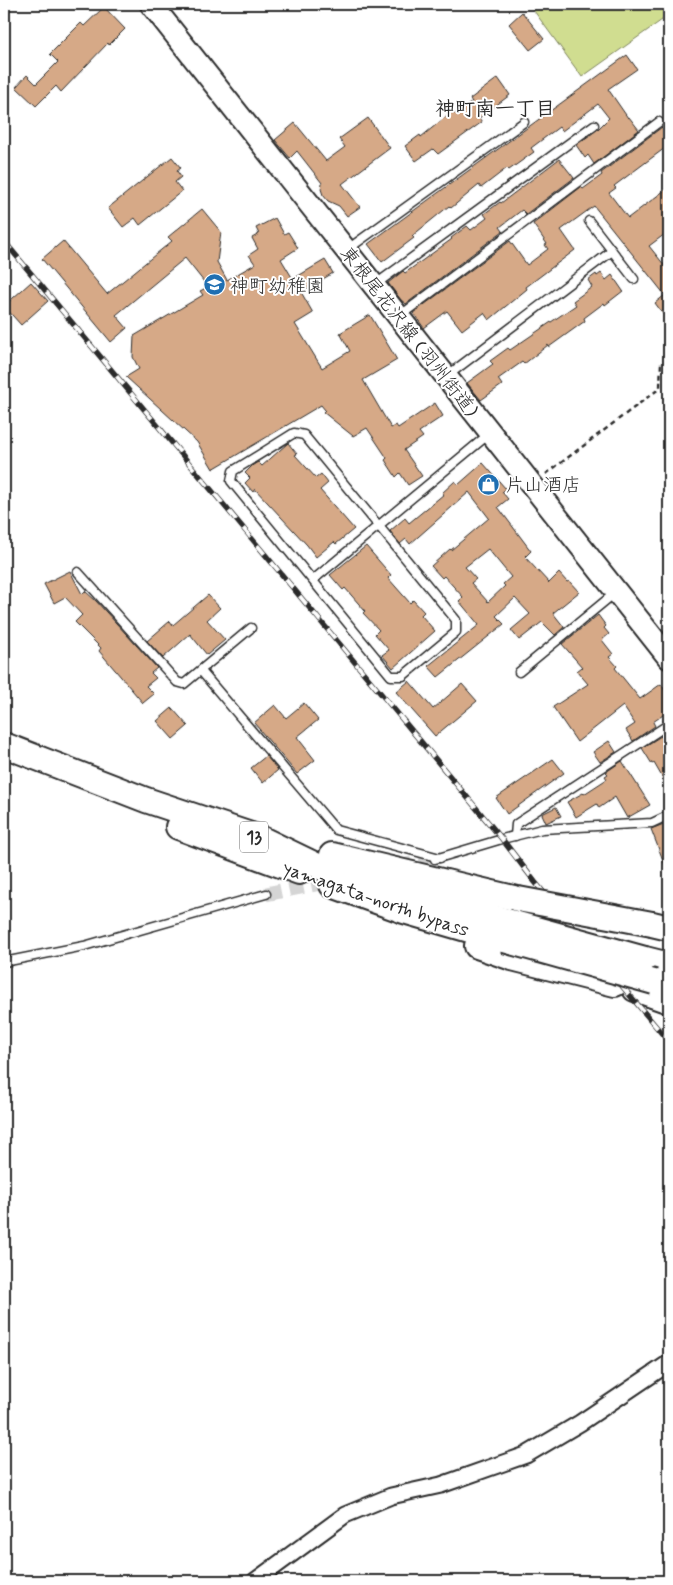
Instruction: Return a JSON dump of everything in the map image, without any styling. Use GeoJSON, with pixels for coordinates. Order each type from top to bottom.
{"type":"FeatureCollection","features":[{"type":"Feature","properties":{"kind":"highway","name":"yamagata-north bypass"},"geometry":{"type":"LineString","coordinates":[[4,745],[146,800],[257,847]]}},
{"type":"Feature","properties":{"kind":"highway","name":"yamagata-north bypass"},"geometry":{"type":"LineString","coordinates":[[4,763],[322,868],[648,981],[645,958],[506,931]]}},
{"type":"Feature","properties":{"kind":"highway"},"geometry":{"type":"LineString","coordinates":[[257,847],[381,865],[518,899],[660,926]]}},
{"type":"Feature","properties":{"kind":"highway"},"geometry":{"type":"LineString","coordinates":[[257,847],[360,908],[512,958],[648,981],[669,1001]]}},
{"type":"Feature","properties":{"kind":"main road","name":"東根尾花沢線 (羽州街道)"},"geometry":{"type":"LineString","coordinates":[[151,4],[669,658]]}},
{"type":"Feature","properties":{"kind":"street"},"geometry":{"type":"LineString","coordinates":[[255,1581],[345,1515],[390,1496],[441,1484],[526,1454],[580,1423],[669,1363]]}},
{"type":"Feature","properties":{"kind":"lane"},"geometry":{"type":"LineString","coordinates":[[347,250],[524,122]]}},
{"type":"Feature","properties":{"kind":"lane"},"geometry":{"type":"LineString","coordinates":[[399,317],[659,122]]}},
{"type":"Feature","properties":{"kind":"lane"},"geometry":{"type":"LineString","coordinates":[[375,286],[594,125]]}},
{"type":"Feature","properties":{"kind":"lane"},"geometry":{"type":"LineString","coordinates":[[589,221],[634,279]]}},
{"type":"Feature","properties":{"kind":"lane"},"geometry":{"type":"LineString","coordinates":[[447,376],[612,251]]}},
{"type":"Feature","properties":{"kind":"lane"},"geometry":{"type":"LineString","coordinates":[[313,580],[491,432]]}},
{"type":"Feature","properties":{"kind":"lane"},"geometry":{"type":"LineString","coordinates":[[294,433],[304,435],[379,526],[456,620],[456,632],[403,676],[391,676],[231,481],[233,471],[294,433]]}},
{"type":"Feature","properties":{"kind":"lane"},"geometry":{"type":"LineString","coordinates":[[78,572],[177,682],[184,684],[252,628]]}},
{"type":"Feature","properties":{"kind":"lane"},"geometry":{"type":"LineString","coordinates":[[519,672],[617,592]]}},
{"type":"Feature","properties":{"kind":"lane"},"geometry":{"type":"LineString","coordinates":[[200,670],[336,830],[437,859],[542,829],[652,823],[669,816]]}},
{"type":"Feature","properties":{"kind":"lane"},"geometry":{"type":"LineString","coordinates":[[515,836],[516,824],[669,724]]}},
{"type":"Feature","properties":{"kind":"lane"},"geometry":{"type":"LineString","coordinates":[[4,962],[84,946],[266,894]]}},
{"type":"Feature","properties":{"kind":"path"},"geometry":{"type":"LineString","coordinates":[[532,484],[660,388],[661,363],[669,356]]}},
{"type":"Feature","properties":{"kind":"green space"},"geometry":{"type":"Polygon","coordinates":[[[529,4],[669,4],[669,15],[582,77],[529,4]]]}},
{"type":"Feature","properties":{"kind":"building"},"geometry":{"type":"Polygon","coordinates":[[[104,7],[125,29],[109,45],[108,43],[61,92],[56,86],[36,106],[16,87],[27,75],[36,84],[58,62],[50,54],[81,23],[84,26],[104,7]]]}},
{"type":"Feature","properties":{"kind":"building"},"geometry":{"type":"Polygon","coordinates":[[[522,12],[544,39],[530,50],[509,24],[522,12]]]}},
{"type":"Feature","properties":{"kind":"building"},"geometry":{"type":"Polygon","coordinates":[[[627,55],[637,69],[608,89],[628,118],[639,130],[594,164],[588,155],[585,158],[576,145],[597,130],[609,118],[598,104],[562,131],[559,127],[531,148],[534,152],[509,170],[507,168],[481,188],[479,185],[451,208],[449,206],[412,236],[414,238],[382,262],[368,244],[627,55]]]}},
{"type":"Feature","properties":{"kind":"building"},"geometry":{"type":"Polygon","coordinates":[[[498,78],[510,95],[479,118],[482,122],[438,154],[433,149],[416,161],[405,146],[420,135],[421,137],[453,111],[455,114],[472,102],[470,99],[498,78]]]}},
{"type":"Feature","properties":{"kind":"building"},"geometry":{"type":"Polygon","coordinates":[[[368,118],[390,148],[342,184],[360,207],[347,216],[339,206],[328,201],[323,195],[322,183],[297,151],[290,158],[275,140],[295,123],[326,161],[345,147],[339,139],[368,118]]]}},
{"type":"Feature","properties":{"kind":"building"},"geometry":{"type":"Polygon","coordinates":[[[662,127],[669,138],[669,145],[614,186],[616,188],[609,193],[628,218],[669,187],[669,231],[649,246],[669,271],[669,322],[655,303],[665,295],[594,206],[561,230],[575,250],[526,287],[527,289],[489,320],[484,313],[462,330],[447,311],[424,328],[413,313],[510,241],[527,265],[548,249],[545,245],[547,244],[533,224],[581,187],[583,189],[602,175],[601,173],[662,127]]]}},
{"type":"Feature","properties":{"kind":"building"},"geometry":{"type":"Polygon","coordinates":[[[172,157],[181,168],[177,171],[181,177],[175,182],[182,191],[140,225],[135,218],[123,227],[108,208],[172,157]]]}},
{"type":"Feature","properties":{"kind":"building"},"geometry":{"type":"Polygon","coordinates":[[[559,159],[574,178],[526,214],[522,210],[500,227],[503,231],[406,304],[401,300],[388,283],[403,271],[405,273],[467,226],[471,230],[487,218],[484,214],[559,159]]]}},
{"type":"Feature","properties":{"kind":"building"},"geometry":{"type":"Polygon","coordinates":[[[202,209],[221,232],[217,262],[227,280],[255,264],[249,255],[258,249],[252,238],[259,234],[256,228],[275,218],[284,234],[288,232],[298,248],[281,259],[293,279],[325,260],[333,273],[301,292],[313,313],[295,324],[322,368],[350,351],[340,333],[370,315],[397,360],[363,380],[391,428],[396,425],[398,428],[435,403],[443,416],[419,432],[423,437],[404,450],[422,476],[408,485],[400,473],[396,477],[385,460],[387,458],[367,428],[353,436],[323,412],[325,410],[321,405],[213,469],[197,442],[126,377],[139,369],[133,357],[134,336],[203,295],[200,291],[208,287],[185,258],[116,315],[127,328],[111,342],[42,259],[63,241],[107,294],[172,241],[168,237],[202,209]]]}},
{"type":"Feature","properties":{"kind":"building"},"geometry":{"type":"Polygon","coordinates":[[[601,273],[606,280],[612,275],[623,291],[584,318],[585,321],[549,347],[548,345],[524,364],[522,362],[498,379],[502,385],[481,400],[467,383],[493,364],[490,361],[508,348],[510,350],[576,305],[573,301],[592,287],[588,280],[601,273]]]}},
{"type":"Feature","properties":{"kind":"building"},"geometry":{"type":"Polygon","coordinates":[[[31,282],[48,301],[21,325],[4,306],[31,282]]]}},
{"type":"Feature","properties":{"kind":"building"},"geometry":{"type":"Polygon","coordinates":[[[288,443],[297,454],[295,455],[316,478],[321,474],[328,483],[320,490],[354,529],[316,557],[255,489],[253,492],[245,483],[250,478],[245,473],[253,465],[258,462],[262,466],[288,443]]]}},
{"type":"Feature","properties":{"kind":"building"},"geometry":{"type":"Polygon","coordinates":[[[483,463],[506,489],[502,492],[508,499],[498,507],[531,551],[525,557],[549,583],[559,573],[579,592],[553,613],[564,627],[555,635],[542,622],[519,640],[511,630],[530,614],[515,598],[496,616],[504,624],[438,677],[428,666],[479,625],[459,601],[463,597],[444,576],[442,578],[431,566],[489,518],[469,492],[410,544],[406,539],[400,544],[390,531],[405,518],[409,523],[444,494],[442,493],[455,481],[458,485],[483,463]],[[488,549],[465,567],[476,579],[471,583],[488,602],[505,586],[503,584],[511,577],[488,549]]]}},
{"type":"Feature","properties":{"kind":"building"},"geometry":{"type":"Polygon","coordinates":[[[366,546],[391,575],[388,578],[410,603],[413,600],[424,612],[421,615],[435,631],[393,668],[382,655],[389,650],[375,634],[379,630],[363,613],[365,611],[345,588],[343,590],[330,575],[366,546]]]}},
{"type":"Feature","properties":{"kind":"building"},"geometry":{"type":"Polygon","coordinates":[[[70,571],[82,594],[85,591],[96,601],[157,668],[151,673],[156,678],[146,686],[154,694],[143,703],[99,651],[101,648],[75,622],[82,615],[65,597],[54,603],[44,584],[70,571]]]}},
{"type":"Feature","properties":{"kind":"building"},"geometry":{"type":"Polygon","coordinates":[[[208,595],[220,608],[207,620],[225,640],[207,655],[190,634],[163,658],[147,641],[170,621],[173,625],[208,595]]]}},
{"type":"Feature","properties":{"kind":"building"},"geometry":{"type":"Polygon","coordinates":[[[598,615],[609,634],[602,640],[613,654],[609,657],[617,666],[615,668],[640,699],[661,684],[669,697],[669,711],[653,722],[655,726],[633,741],[626,730],[635,724],[623,706],[577,742],[553,707],[588,684],[577,671],[582,667],[562,644],[598,615]]]}},
{"type":"Feature","properties":{"kind":"building"},"geometry":{"type":"Polygon","coordinates":[[[409,681],[433,709],[462,684],[477,701],[435,736],[396,692],[409,681]]]}},
{"type":"Feature","properties":{"kind":"building"},"geometry":{"type":"Polygon","coordinates":[[[304,703],[318,720],[297,737],[315,760],[297,774],[254,723],[275,705],[286,718],[304,703]]]}},
{"type":"Feature","properties":{"kind":"building"},"geometry":{"type":"Polygon","coordinates":[[[172,708],[188,726],[173,739],[157,721],[172,708]]]}},
{"type":"Feature","properties":{"kind":"building"},"geometry":{"type":"Polygon","coordinates":[[[661,736],[669,749],[669,789],[654,763],[652,764],[642,748],[661,736]]]}},
{"type":"Feature","properties":{"kind":"building"},"geometry":{"type":"Polygon","coordinates":[[[609,741],[616,752],[600,762],[593,752],[609,741]]]}},
{"type":"Feature","properties":{"kind":"building"},"geometry":{"type":"Polygon","coordinates":[[[266,756],[278,770],[263,783],[251,768],[266,756]]]}},
{"type":"Feature","properties":{"kind":"building"},"geometry":{"type":"Polygon","coordinates":[[[553,759],[564,773],[507,814],[496,798],[553,759]]]}},
{"type":"Feature","properties":{"kind":"building"},"geometry":{"type":"Polygon","coordinates":[[[622,761],[650,805],[627,818],[615,797],[599,808],[597,804],[576,817],[567,802],[584,794],[607,779],[605,776],[608,774],[606,772],[622,761]]]}},
{"type":"Feature","properties":{"kind":"building"},"geometry":{"type":"Polygon","coordinates":[[[556,807],[561,816],[546,823],[542,814],[556,807]]]}},
{"type":"Feature","properties":{"kind":"building"},"geometry":{"type":"Polygon","coordinates":[[[669,822],[669,873],[668,873],[651,829],[669,822]]]}},
{"type":"Feature","properties":{"kind":"tunnel"},"geometry":{"type":"LineString","coordinates":[[397,867],[433,860]]}},
{"type":"Feature","properties":{"kind":"tunnel"},"geometry":{"type":"LineString","coordinates":[[266,894],[340,879]]}},
{"type":"Feature","properties":{"kind":"railway"},"geometry":{"type":"LineString","coordinates":[[4,241],[669,1042]]}},
{"type":"Feature","properties":{"kind":"place","name":"神町幼稚園"},"geometry":{"type":"Point","coordinates":[214,285]}},
{"type":"Feature","properties":{"kind":"place","name":"片山酒店"},"geometry":{"type":"Point","coordinates":[489,484]}},
{"type":"Feature","properties":{"kind":"district","name":"神町南一丁目"},"geometry":{"type":"Point","coordinates":[495,108]}}]}
